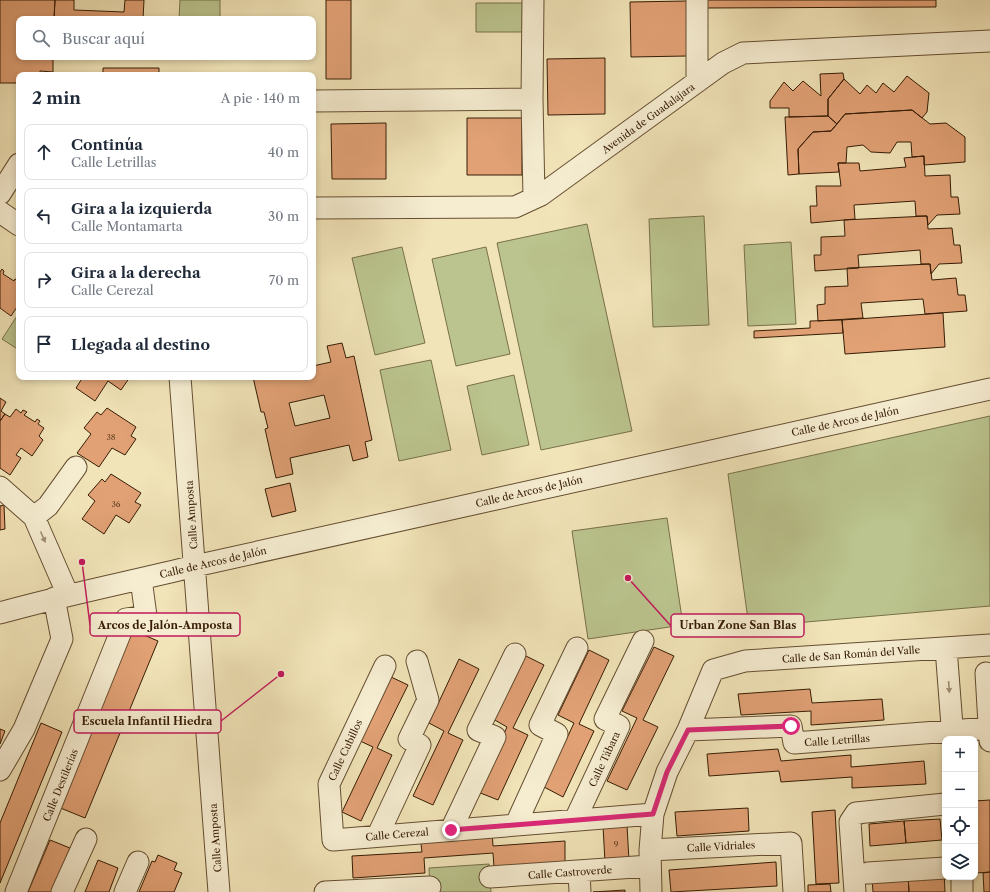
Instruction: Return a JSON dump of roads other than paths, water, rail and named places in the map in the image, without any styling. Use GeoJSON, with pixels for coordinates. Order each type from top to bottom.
{"type":"FeatureCollection","features":[{"type":"Feature","properties":{"kind":"street"},"geometry":{"type":"LineString","coordinates":[[533,0],[532,99],[534,198]]}},
{"type":"Feature","properties":{"kind":"street"},"geometry":{"type":"LineString","coordinates":[[697,0],[697,82]]}},
{"type":"Feature","properties":{"kind":"street","name":"Avenida de Guadalajara"},"geometry":{"type":"LineString","coordinates":[[316,208],[515,207],[534,198],[723,63],[743,53],[990,41]]}},
{"type":"Feature","properties":{"kind":"street"},"geometry":{"type":"LineString","coordinates":[[316,101],[532,99]]}},
{"type":"Feature","properties":{"kind":"street"},"geometry":{"type":"LineString","coordinates":[[0,194],[16,169]]}},
{"type":"Feature","properties":{"kind":"street"},"geometry":{"type":"LineString","coordinates":[[0,212],[16,223]]}},
{"type":"Feature","properties":{"kind":"street","name":"Calle Amposta"},"geometry":{"type":"LineString","coordinates":[[180,380],[219,892]]}},
{"type":"Feature","properties":{"kind":"street","name":"Calle de Arcos de Jalón"},"geometry":{"type":"LineString","coordinates":[[0,613],[61,596],[89,592],[195,566],[990,389]]}},
{"type":"Feature","properties":{"kind":"street"},"geometry":{"type":"LineString","coordinates":[[34,517],[48,506],[76,467]]}},
{"type":"Feature","properties":{"kind":"street"},"geometry":{"type":"LineString","coordinates":[[0,487],[34,517],[61,596],[62,639],[24,729],[0,770]]}},
{"type":"Feature","properties":{"kind":"street","name":"Calle Destilerías"},"geometry":{"type":"LineString","coordinates":[[16,892],[126,619],[146,616],[141,579]]}},
{"type":"Feature","properties":{"kind":"street","name":"Calle Tábara"},"geometry":{"type":"LineString","coordinates":[[575,820],[619,726],[606,719],[643,641]]}},
{"type":"Feature","properties":{"kind":"street","name":"Calle de San Román del Valle"},"geometry":{"type":"LineString","coordinates":[[688,730],[712,670],[745,661],[990,645]]}},
{"type":"Feature","properties":{"kind":"street"},"geometry":{"type":"LineString","coordinates":[[516,824],[557,734],[540,726],[577,648]]}},
{"type":"Feature","properties":{"kind":"street"},"geometry":{"type":"LineString","coordinates":[[946,648],[952,735],[990,735],[986,673]]}},
{"type":"Feature","properties":{"kind":"street"},"geometry":{"type":"LineString","coordinates":[[451,830],[495,737],[478,730],[515,654]]}},
{"type":"Feature","properties":{"kind":"street"},"geometry":{"type":"LineString","coordinates":[[378,835],[420,745],[409,739],[428,700],[417,661]]}},
{"type":"Feature","properties":{"kind":"street","name":"Calle Cubillos"},"geometry":{"type":"LineString","coordinates":[[333,840],[329,784],[385,666]]}},
{"type":"Feature","properties":{"kind":"street","name":"Calle Letrillas"},"geometry":{"type":"LineString","coordinates":[[688,730],[791,726],[794,743],[952,735]]}},
{"type":"Feature","properties":{"kind":"street"},"geometry":{"type":"LineString","coordinates":[[652,892],[650,858],[653,814],[667,772],[688,730]]}},
{"type":"Feature","properties":{"kind":"street"},"geometry":{"type":"LineString","coordinates":[[855,892],[850,822],[856,813],[942,804]]}},
{"type":"Feature","properties":{"kind":"street","name":"Calle Cerezal"},"geometry":{"type":"LineString","coordinates":[[333,840],[378,835],[653,814]]}},
{"type":"Feature","properties":{"kind":"street"},"geometry":{"type":"LineString","coordinates":[[62,892],[86,839]]}},
{"type":"Feature","properties":{"kind":"street","name":"Calle Vidriales"},"geometry":{"type":"LineString","coordinates":[[650,858],[791,843],[794,892]]}},
{"type":"Feature","properties":{"kind":"street","name":"Calle Castroverde"},"geometry":{"type":"LineString","coordinates":[[490,877],[579,872],[650,858]]}},
{"type":"Feature","properties":{"kind":"street"},"geometry":{"type":"LineString","coordinates":[[126,892],[138,862]]}},
{"type":"Feature","properties":{"kind":"street"},"geometry":{"type":"LineString","coordinates":[[868,873],[942,868]]}},
{"type":"Feature","properties":{"kind":"street"},"geometry":{"type":"LineString","coordinates":[[579,872],[580,892]]}},
{"type":"Feature","properties":{"kind":"street"},"geometry":{"type":"LineString","coordinates":[[962,880],[962,892]]}},
{"type":"Feature","properties":{"kind":"street"},"geometry":{"type":"LineString","coordinates":[[325,892],[430,887]]}},
{"type":"Feature","properties":{"kind":"place","name":"Arcos de Jalón-Amposta"},"geometry":{"type":"Point","coordinates":[82,562]}},
{"type":"Feature","properties":{"kind":"place","name":"Urban Zone San Blas"},"geometry":{"type":"Point","coordinates":[628,578]}},
{"type":"Feature","properties":{"kind":"place","name":"Escuela Infantil Hiedra"},"geometry":{"type":"Point","coordinates":[281,674]}}]}
